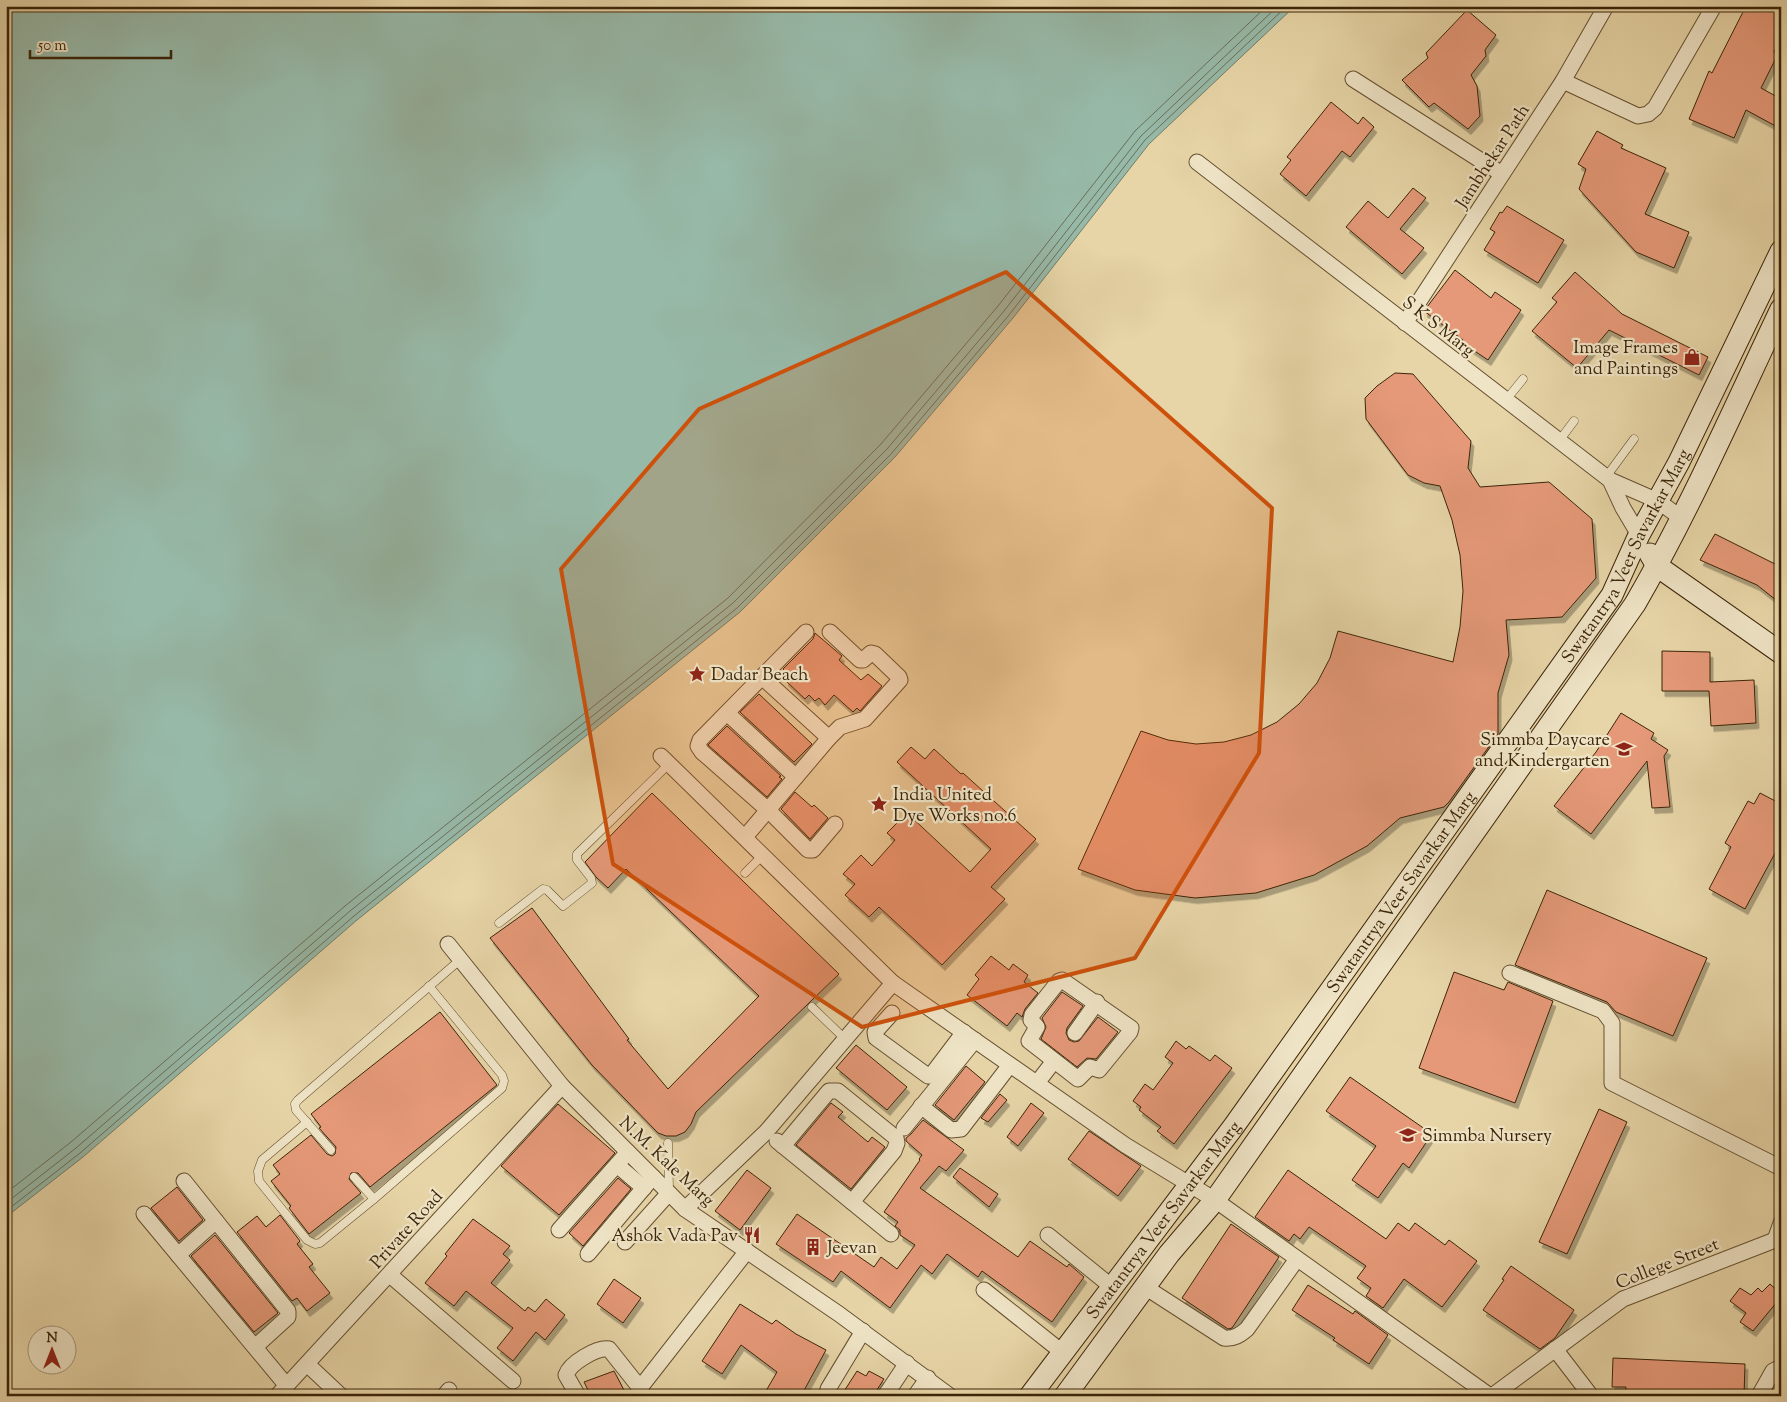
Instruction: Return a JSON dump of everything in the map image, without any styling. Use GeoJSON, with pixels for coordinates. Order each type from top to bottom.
{"type":"FeatureCollection","features":[{"type":"Feature","properties":{"kind":"main road","name":"Swatantrya Veer Savarkar Marg"},"geometry":{"type":"LineString","coordinates":[[1030,1396],[1189,1186],[1612,595],[1639,535],[1658,501],[1781,251]]}},
{"type":"Feature","properties":{"kind":"main road","name":"Swatantrya Veer Savarkar Marg"},"geometry":{"type":"LineString","coordinates":[[1065,1396],[1169,1254],[1215,1200],[1635,604],[1682,518],[1728,420],[1777,336],[1781,309]]}},
{"type":"Feature","properties":{"kind":"main road"},"geometry":{"type":"LineString","coordinates":[[1639,535],[1657,566],[1781,653]]}},
{"type":"Feature","properties":{"kind":"street","name":"Jambhekar Path"},"geometry":{"type":"LineString","coordinates":[[1405,323],[1563,81],[1606,6]]}},
{"type":"Feature","properties":{"kind":"street"},"geometry":{"type":"LineString","coordinates":[[1563,81],[1638,116],[1648,114],[1655,108],[1714,6]]}},
{"type":"Feature","properties":{"kind":"street"},"geometry":{"type":"LineString","coordinates":[[1353,79],[1502,174]]}},
{"type":"Feature","properties":{"kind":"street","name":"S K S Marg"},"geometry":{"type":"LineString","coordinates":[[1197,162],[1608,479],[1639,535]]}},
{"type":"Feature","properties":{"kind":"street"},"geometry":{"type":"LineString","coordinates":[[1608,479],[1658,501],[1682,518]]}},
{"type":"Feature","properties":{"kind":"street"},"geometry":{"type":"LineString","coordinates":[[806,632],[698,742],[699,748],[810,851],[835,824]]}},
{"type":"Feature","properties":{"kind":"street"},"geometry":{"type":"LineString","coordinates":[[745,837],[829,738],[840,727],[865,719],[900,680],[875,654],[871,653],[863,660],[860,660],[830,632]]}},
{"type":"Feature","properties":{"kind":"street"},"geometry":{"type":"LineString","coordinates":[[762,677],[829,738]]}},
{"type":"Feature","properties":{"kind":"street"},"geometry":{"type":"LineString","coordinates":[[727,713],[796,777]]}},
{"type":"Feature","properties":{"kind":"street"},"geometry":{"type":"LineString","coordinates":[[665,760],[893,983],[1126,1145],[1189,1186],[1215,1200],[1491,1396]]}},
{"type":"Feature","properties":{"kind":"street","name":"N.M. Kale Marg"},"geometry":{"type":"LineString","coordinates":[[448,944],[562,1086],[628,1152],[648,1183],[669,1193],[685,1209],[863,1331],[950,1396]]}},
{"type":"Feature","properties":{"kind":"street"},"geometry":{"type":"LineString","coordinates":[[1510,973],[1603,1011],[1612,1023],[1612,1083],[1781,1168]]}},
{"type":"Feature","properties":{"kind":"street"},"geometry":{"type":"LineString","coordinates":[[1062,980],[1097,1002],[1130,1026],[1130,1032],[1099,1070],[1090,1067],[1078,1079],[1029,1041],[1037,1027],[1031,1020],[1032,1016],[1059,981],[1062,980]]}},
{"type":"Feature","properties":{"kind":"street"},"geometry":{"type":"LineString","coordinates":[[685,1209],[766,1132],[893,983]]}},
{"type":"Feature","properties":{"kind":"street"},"geometry":{"type":"LineString","coordinates":[[1075,1033],[1097,1002]]}},
{"type":"Feature","properties":{"kind":"street"},"geometry":{"type":"LineString","coordinates":[[892,1013],[875,1032],[876,1038],[928,1076],[969,1036]]}},
{"type":"Feature","properties":{"kind":"street"},"geometry":{"type":"LineString","coordinates":[[904,1128],[969,1036]]}},
{"type":"Feature","properties":{"kind":"street"},"geometry":{"type":"LineString","coordinates":[[1037,1083],[1054,1061]]}},
{"type":"Feature","properties":{"kind":"street"},"geometry":{"type":"LineString","coordinates":[[921,1106],[951,1130],[961,1129],[1010,1065]]}},
{"type":"Feature","properties":{"kind":"street","name":"Private Road"},"geometry":{"type":"LineString","coordinates":[[282,1391],[562,1086]]}},
{"type":"Feature","properties":{"kind":"street"},"geometry":{"type":"LineString","coordinates":[[783,1146],[832,1090],[838,1092],[896,1138],[897,1143],[894,1151],[852,1202]]}},
{"type":"Feature","properties":{"kind":"street"},"geometry":{"type":"LineString","coordinates":[[766,1132],[891,1234]]}},
{"type":"Feature","properties":{"kind":"street"},"geometry":{"type":"LineString","coordinates":[[559,1230],[628,1152]]}},
{"type":"Feature","properties":{"kind":"street"},"geometry":{"type":"LineString","coordinates":[[588,1254],[648,1183],[617,1165]]}},
{"type":"Feature","properties":{"kind":"street"},"geometry":{"type":"LineString","coordinates":[[184,1181],[288,1311],[288,1317],[255,1347]]}},
{"type":"Feature","properties":{"kind":"street"},"geometry":{"type":"LineString","coordinates":[[625,1242],[669,1193]]}},
{"type":"Feature","properties":{"kind":"street"},"geometry":{"type":"LineString","coordinates":[[144,1214],[255,1347],[282,1391]]}},
{"type":"Feature","properties":{"kind":"street"},"geometry":{"type":"LineString","coordinates":[[178,1255],[216,1221]]}},
{"type":"Feature","properties":{"kind":"street","name":"College Street"},"geometry":{"type":"LineString","coordinates":[[1491,1396],[1624,1299],[1778,1243],[1781,1223]]}},
{"type":"Feature","properties":{"kind":"street"},"geometry":{"type":"LineString","coordinates":[[1048,1235],[1112,1287]]}},
{"type":"Feature","properties":{"kind":"street"},"geometry":{"type":"LineString","coordinates":[[578,1396],[566,1375],[568,1369],[595,1350],[604,1348],[609,1349],[641,1392],[747,1251]]}},
{"type":"Feature","properties":{"kind":"street"},"geometry":{"type":"LineString","coordinates":[[1145,1287],[1224,1338],[1231,1339],[1248,1329],[1297,1258]]}},
{"type":"Feature","properties":{"kind":"street"},"geometry":{"type":"LineString","coordinates":[[390,1275],[513,1382]]}},
{"type":"Feature","properties":{"kind":"street"},"geometry":{"type":"LineString","coordinates":[[984,1290],[1062,1352]]}},
{"type":"Feature","properties":{"kind":"street"},"geometry":{"type":"LineString","coordinates":[[828,1389],[846,1366],[863,1331]]}},
{"type":"Feature","properties":{"kind":"street"},"geometry":{"type":"LineString","coordinates":[[1555,1349],[1591,1396]]}},
{"type":"Feature","properties":{"kind":"street"},"geometry":{"type":"LineString","coordinates":[[886,1396],[907,1363]]}},
{"type":"Feature","properties":{"kind":"street"},"geometry":{"type":"LineString","coordinates":[[307,1364],[341,1396]]}},
{"type":"Feature","properties":{"kind":"street"},"geometry":{"type":"LineString","coordinates":[[1759,1396],[1772,1372],[1781,1367]]}},
{"type":"Feature","properties":{"kind":"street"},"geometry":{"type":"LineString","coordinates":[[915,1396],[928,1378]]}},
{"type":"Feature","properties":{"kind":"lane"},"geometry":{"type":"LineString","coordinates":[[1506,400],[1523,379]]}},
{"type":"Feature","properties":{"kind":"lane"},"geometry":{"type":"LineString","coordinates":[[1559,442],[1574,421]]}},
{"type":"Feature","properties":{"kind":"lane"},"geometry":{"type":"LineString","coordinates":[[1608,479],[1634,439]]}},
{"type":"Feature","properties":{"kind":"lane"},"geometry":{"type":"LineString","coordinates":[[499,923],[543,889],[564,906],[592,883],[592,878],[577,860],[578,854],[665,760]]}},
{"type":"Feature","properties":{"kind":"lane"},"geometry":{"type":"LineString","coordinates":[[745,872],[763,855]]}},
{"type":"Feature","properties":{"kind":"lane"},"geometry":{"type":"LineString","coordinates":[[331,1150],[296,1110],[295,1104],[460,959]]}},
{"type":"Feature","properties":{"kind":"lane"},"geometry":{"type":"LineString","coordinates":[[307,1122],[262,1160],[258,1171],[259,1181],[307,1240],[315,1244],[320,1243],[374,1199],[502,1088],[504,1082],[502,1075],[429,986]]}},
{"type":"Feature","properties":{"kind":"lane"},"geometry":{"type":"LineString","coordinates":[[812,1007],[845,1039]]}},
{"type":"Feature","properties":{"kind":"lane"},"geometry":{"type":"LineString","coordinates":[[668,1143],[669,1193]]}},
{"type":"Feature","properties":{"kind":"lane"},"geometry":{"type":"LineString","coordinates":[[354,1177],[374,1199]]}},
{"type":"Feature","properties":{"kind":"highlighted area"},"geometry":{"type":"Polygon","coordinates":[[[1006,272],[1272,508],[1259,753],[1135,958],[862,1027],[613,864],[561,569],[699,409],[1006,272]]]}},
{"type":"Feature","properties":{"kind":"water"},"geometry":{"type":"Polygon","coordinates":[[[6,6],[1295,6],[1149,144],[1013,318],[895,457],[740,612],[357,920],[83,1157],[6,1217],[6,6]]]}},
{"type":"Feature","properties":{"kind":"building"},"geometry":{"type":"Polygon","coordinates":[[[1746,6],[1767,6],[1781,13],[1781,37],[1774,52],[1778,54],[1761,88],[1781,99],[1781,129],[1746,110],[1734,138],[1689,119],[1709,71],[1712,73],[1746,6]]]}},
{"type":"Feature","properties":{"kind":"building"},"geometry":{"type":"Polygon","coordinates":[[[1467,10],[1496,35],[1485,50],[1486,56],[1471,75],[1477,86],[1480,116],[1468,129],[1434,103],[1429,107],[1402,80],[1428,58],[1426,53],[1467,10]]]}},
{"type":"Feature","properties":{"kind":"building"},"geometry":{"type":"Polygon","coordinates":[[[1331,102],[1358,124],[1363,117],[1374,127],[1350,157],[1342,151],[1306,196],[1280,174],[1291,160],[1287,157],[1331,102]]]}},
{"type":"Feature","properties":{"kind":"building"},"geometry":{"type":"Polygon","coordinates":[[[1597,131],[1623,145],[1621,148],[1666,168],[1645,214],[1689,232],[1674,268],[1636,252],[1579,189],[1586,169],[1578,164],[1597,131]]]}},
{"type":"Feature","properties":{"kind":"building"},"geometry":{"type":"Polygon","coordinates":[[[1413,188],[1426,198],[1400,229],[1424,248],[1402,274],[1346,227],[1368,201],[1388,218],[1413,188]]]}},
{"type":"Feature","properties":{"kind":"building"},"geometry":{"type":"Polygon","coordinates":[[[1507,206],[1564,240],[1538,283],[1484,250],[1495,232],[1490,229],[1500,212],[1502,213],[1507,206]]]}},
{"type":"Feature","properties":{"kind":"building"},"geometry":{"type":"Polygon","coordinates":[[[1455,270],[1491,298],[1495,292],[1521,310],[1488,360],[1461,342],[1463,340],[1424,311],[1455,270]]]}},
{"type":"Feature","properties":{"kind":"building"},"geometry":{"type":"Polygon","coordinates":[[[1575,272],[1622,314],[1708,357],[1699,375],[1609,330],[1577,368],[1532,331],[1557,302],[1552,298],[1575,272]]]}},
{"type":"Feature","properties":{"kind":"building"},"geometry":{"type":"Polygon","coordinates":[[[1395,373],[1413,374],[1471,441],[1468,468],[1480,487],[1549,482],[1592,519],[1596,578],[1562,617],[1506,620],[1509,655],[1498,693],[1498,734],[1444,807],[1400,818],[1367,846],[1314,875],[1256,893],[1195,898],[1135,890],[1078,869],[1141,731],[1168,740],[1196,744],[1224,742],[1251,735],[1277,722],[1299,704],[1317,683],[1330,658],[1338,631],[1453,662],[1460,627],[1463,591],[1460,555],[1452,520],[1440,486],[1424,483],[1408,475],[1366,419],[1365,398],[1377,386],[1395,373]]]}},
{"type":"Feature","properties":{"kind":"building"},"geometry":{"type":"Polygon","coordinates":[[[1715,534],[1781,567],[1781,604],[1757,585],[1700,560],[1715,534]]]}},
{"type":"Feature","properties":{"kind":"building"},"geometry":{"type":"Polygon","coordinates":[[[815,633],[842,656],[839,660],[861,680],[868,674],[882,686],[860,711],[857,708],[853,712],[834,695],[825,705],[819,698],[815,701],[809,695],[805,699],[785,680],[789,675],[783,669],[813,639],[815,633]]]}},
{"type":"Feature","properties":{"kind":"building"},"geometry":{"type":"Polygon","coordinates":[[[1662,651],[1710,652],[1710,682],[1754,680],[1756,723],[1711,726],[1709,691],[1662,691],[1662,651]]]}},
{"type":"Feature","properties":{"kind":"building"},"geometry":{"type":"Polygon","coordinates":[[[759,694],[812,744],[794,762],[740,712],[759,694]]]}},
{"type":"Feature","properties":{"kind":"building"},"geometry":{"type":"Polygon","coordinates":[[[1621,713],[1654,733],[1651,739],[1668,750],[1664,756],[1670,807],[1652,808],[1647,761],[1591,834],[1554,806],[1596,752],[1621,713]]]}},
{"type":"Feature","properties":{"kind":"building"},"geometry":{"type":"Polygon","coordinates":[[[727,726],[781,776],[779,777],[782,779],[767,797],[708,745],[727,726]]]}},
{"type":"Feature","properties":{"kind":"building"},"geometry":{"type":"Polygon","coordinates":[[[911,747],[925,759],[934,749],[1036,839],[991,887],[1005,899],[942,965],[879,907],[869,917],[845,895],[855,884],[843,874],[861,855],[872,866],[895,840],[887,833],[907,813],[970,872],[991,849],[897,762],[911,747]]]}},
{"type":"Feature","properties":{"kind":"building"},"geometry":{"type":"Polygon","coordinates":[[[795,792],[812,807],[814,805],[828,818],[810,839],[781,809],[795,792]]]}},
{"type":"Feature","properties":{"kind":"building"},"geometry":{"type":"Polygon","coordinates":[[[652,793],[839,974],[696,1112],[685,1132],[676,1136],[666,1136],[658,1133],[592,1065],[490,938],[532,908],[629,1039],[627,1040],[668,1089],[759,996],[626,869],[608,888],[596,877],[585,862],[652,793]]]}},
{"type":"Feature","properties":{"kind":"building"},"geometry":{"type":"Polygon","coordinates":[[[1760,793],[1781,804],[1781,842],[1745,909],[1709,889],[1731,847],[1725,843],[1748,801],[1754,804],[1760,793]]]}},
{"type":"Feature","properties":{"kind":"building"},"geometry":{"type":"Polygon","coordinates":[[[1547,890],[1707,958],[1673,1036],[1616,1012],[1607,1002],[1515,965],[1547,890]]]}},
{"type":"Feature","properties":{"kind":"building"},"geometry":{"type":"Polygon","coordinates":[[[991,956],[1009,970],[1013,964],[1028,975],[1024,982],[1038,993],[1025,1009],[1022,1017],[1017,1013],[1007,1026],[967,995],[979,979],[975,975],[991,956]]]}},
{"type":"Feature","properties":{"kind":"building"},"geometry":{"type":"Polygon","coordinates":[[[1454,972],[1504,990],[1508,982],[1553,1001],[1515,1103],[1419,1068],[1454,972]]]}},
{"type":"Feature","properties":{"kind":"building"},"geometry":{"type":"Polygon","coordinates":[[[1062,992],[1083,1006],[1067,1028],[1066,1033],[1069,1040],[1079,1041],[1098,1017],[1118,1032],[1096,1059],[1087,1058],[1077,1067],[1041,1039],[1046,1027],[1042,1018],[1062,992]]]}},
{"type":"Feature","properties":{"kind":"building"},"geometry":{"type":"Polygon","coordinates":[[[440,1012],[497,1085],[370,1187],[358,1173],[351,1173],[349,1179],[361,1193],[309,1234],[289,1208],[291,1206],[271,1181],[280,1174],[273,1165],[311,1135],[327,1154],[332,1156],[335,1154],[336,1147],[319,1128],[321,1127],[311,1114],[440,1012]]]}},
{"type":"Feature","properties":{"kind":"building"},"geometry":{"type":"Polygon","coordinates":[[[1176,1041],[1186,1049],[1189,1046],[1210,1061],[1215,1055],[1232,1068],[1174,1144],[1157,1131],[1161,1127],[1139,1110],[1141,1107],[1133,1101],[1145,1084],[1153,1090],[1173,1063],[1165,1057],[1176,1041]]]}},
{"type":"Feature","properties":{"kind":"building"},"geometry":{"type":"Polygon","coordinates":[[[856,1045],[907,1087],[887,1110],[836,1068],[856,1045]]]}},
{"type":"Feature","properties":{"kind":"building"},"geometry":{"type":"Polygon","coordinates":[[[966,1066],[985,1082],[954,1120],[935,1105],[966,1066]]]}},
{"type":"Feature","properties":{"kind":"building"},"geometry":{"type":"Polygon","coordinates":[[[1350,1077],[1432,1134],[1409,1168],[1403,1163],[1378,1198],[1352,1180],[1376,1146],[1326,1111],[1350,1077]]]}},
{"type":"Feature","properties":{"kind":"building"},"geometry":{"type":"Polygon","coordinates":[[[1000,1094],[1007,1100],[988,1122],[981,1118],[1000,1094]]]}},
{"type":"Feature","properties":{"kind":"building"},"geometry":{"type":"Polygon","coordinates":[[[831,1103],[843,1112],[838,1117],[868,1142],[872,1137],[885,1147],[851,1189],[796,1145],[831,1103]]]}},
{"type":"Feature","properties":{"kind":"building"},"geometry":{"type":"Polygon","coordinates":[[[1031,1103],[1044,1113],[1018,1146],[1007,1137],[1031,1103]]]}},
{"type":"Feature","properties":{"kind":"building"},"geometry":{"type":"Polygon","coordinates":[[[558,1104],[615,1153],[559,1215],[501,1166],[558,1104]]]}},
{"type":"Feature","properties":{"kind":"building"},"geometry":{"type":"Polygon","coordinates":[[[1599,1109],[1627,1122],[1567,1254],[1539,1242],[1599,1109]]]}},
{"type":"Feature","properties":{"kind":"building"},"geometry":{"type":"Polygon","coordinates":[[[923,1120],[964,1150],[946,1171],[939,1166],[920,1188],[1018,1257],[1030,1241],[1067,1267],[1069,1264],[1084,1277],[1052,1322],[982,1271],[978,1277],[947,1254],[932,1274],[921,1265],[890,1308],[841,1271],[833,1282],[776,1244],[797,1214],[874,1267],[881,1257],[897,1269],[915,1245],[900,1235],[900,1230],[895,1226],[898,1222],[884,1212],[920,1160],[922,1155],[906,1141],[906,1138],[923,1120]]]}},
{"type":"Feature","properties":{"kind":"building"},"geometry":{"type":"Polygon","coordinates":[[[1089,1131],[1141,1166],[1118,1196],[1068,1159],[1089,1131]]]}},
{"type":"Feature","properties":{"kind":"building"},"geometry":{"type":"Polygon","coordinates":[[[960,1168],[998,1194],[989,1207],[953,1177],[960,1168]]]}},
{"type":"Feature","properties":{"kind":"building"},"geometry":{"type":"Polygon","coordinates":[[[747,1170],[771,1188],[740,1230],[715,1211],[747,1170]]]}},
{"type":"Feature","properties":{"kind":"building"},"geometry":{"type":"Polygon","coordinates":[[[1288,1170],[1386,1239],[1398,1223],[1409,1231],[1415,1223],[1445,1245],[1449,1240],[1477,1261],[1442,1307],[1404,1279],[1383,1308],[1366,1296],[1371,1288],[1357,1278],[1366,1266],[1309,1227],[1300,1239],[1294,1234],[1289,1241],[1255,1217],[1288,1170]]]}},
{"type":"Feature","properties":{"kind":"building"},"geometry":{"type":"Polygon","coordinates":[[[618,1178],[631,1189],[583,1246],[569,1233],[618,1178]]]}},
{"type":"Feature","properties":{"kind":"building"},"geometry":{"type":"Polygon","coordinates":[[[177,1187],[203,1220],[179,1241],[151,1208],[177,1187]]]}},
{"type":"Feature","properties":{"kind":"building"},"geometry":{"type":"Polygon","coordinates":[[[280,1215],[300,1241],[297,1244],[313,1264],[309,1267],[330,1293],[307,1311],[297,1298],[292,1301],[237,1232],[257,1216],[266,1227],[280,1215]]]}},
{"type":"Feature","properties":{"kind":"building"},"geometry":{"type":"Polygon","coordinates":[[[473,1219],[510,1246],[503,1254],[510,1260],[491,1283],[525,1311],[528,1307],[535,1312],[546,1299],[565,1315],[545,1340],[536,1332],[513,1361],[497,1348],[513,1328],[466,1291],[454,1306],[425,1283],[473,1219]]]}},
{"type":"Feature","properties":{"kind":"building"},"geometry":{"type":"Polygon","coordinates":[[[1231,1224],[1279,1257],[1232,1328],[1228,1329],[1182,1298],[1231,1224]]]}},
{"type":"Feature","properties":{"kind":"building"},"geometry":{"type":"Polygon","coordinates":[[[215,1235],[278,1313],[254,1332],[191,1256],[215,1235]]]}},
{"type":"Feature","properties":{"kind":"building"},"geometry":{"type":"Polygon","coordinates":[[[1511,1266],[1574,1310],[1555,1338],[1540,1349],[1483,1310],[1504,1280],[1502,1279],[1511,1266]]]}},
{"type":"Feature","properties":{"kind":"building"},"geometry":{"type":"Polygon","coordinates":[[[614,1279],[641,1298],[623,1323],[597,1304],[614,1279]]]}},
{"type":"Feature","properties":{"kind":"building"},"geometry":{"type":"Polygon","coordinates":[[[1770,1284],[1781,1294],[1781,1297],[1753,1331],[1740,1322],[1746,1313],[1730,1301],[1740,1288],[1751,1295],[1758,1288],[1762,1292],[1770,1284]]]}},
{"type":"Feature","properties":{"kind":"building"},"geometry":{"type":"Polygon","coordinates":[[[1308,1285],[1353,1314],[1355,1311],[1388,1335],[1369,1364],[1333,1340],[1335,1338],[1292,1310],[1308,1285]]]}},
{"type":"Feature","properties":{"kind":"building"},"geometry":{"type":"Polygon","coordinates":[[[740,1304],[772,1324],[776,1320],[796,1334],[826,1350],[801,1396],[763,1396],[777,1372],[741,1345],[722,1374],[702,1361],[740,1304]]]}},
{"type":"Feature","properties":{"kind":"building"},"geometry":{"type":"Polygon","coordinates":[[[1613,1358],[1745,1364],[1744,1396],[1625,1396],[1626,1387],[1612,1387],[1613,1358]]]}},
{"type":"Feature","properties":{"kind":"building"},"geometry":{"type":"Polygon","coordinates":[[[614,1371],[627,1396],[591,1396],[584,1382],[614,1371]]]}},
{"type":"Feature","properties":{"kind":"building"},"geometry":{"type":"Polygon","coordinates":[[[857,1371],[866,1376],[869,1371],[884,1379],[873,1396],[841,1396],[857,1371]]]}},
{"type":"Feature","properties":{"kind":"place","name":"Image Frames and Paintings"},"geometry":{"type":"Point","coordinates":[1692,357]}},
{"type":"Feature","properties":{"kind":"place","name":"Dadar Beach"},"geometry":{"type":"Point","coordinates":[697,674]}},
{"type":"Feature","properties":{"kind":"place","name":"Simmba Daycare and Kindergarten"},"geometry":{"type":"Point","coordinates":[1624,749]}},
{"type":"Feature","properties":{"kind":"place","name":"India United Dye Works no.6"},"geometry":{"type":"Point","coordinates":[879,804]}},
{"type":"Feature","properties":{"kind":"place","name":"Simmba Nursery"},"geometry":{"type":"Point","coordinates":[1408,1135]}},
{"type":"Feature","properties":{"kind":"place","name":"Ashok Vada Pav"},"geometry":{"type":"Point","coordinates":[752,1235]}},
{"type":"Feature","properties":{"kind":"place","name":"Jeevan"},"geometry":{"type":"Point","coordinates":[813,1247]}}]}
